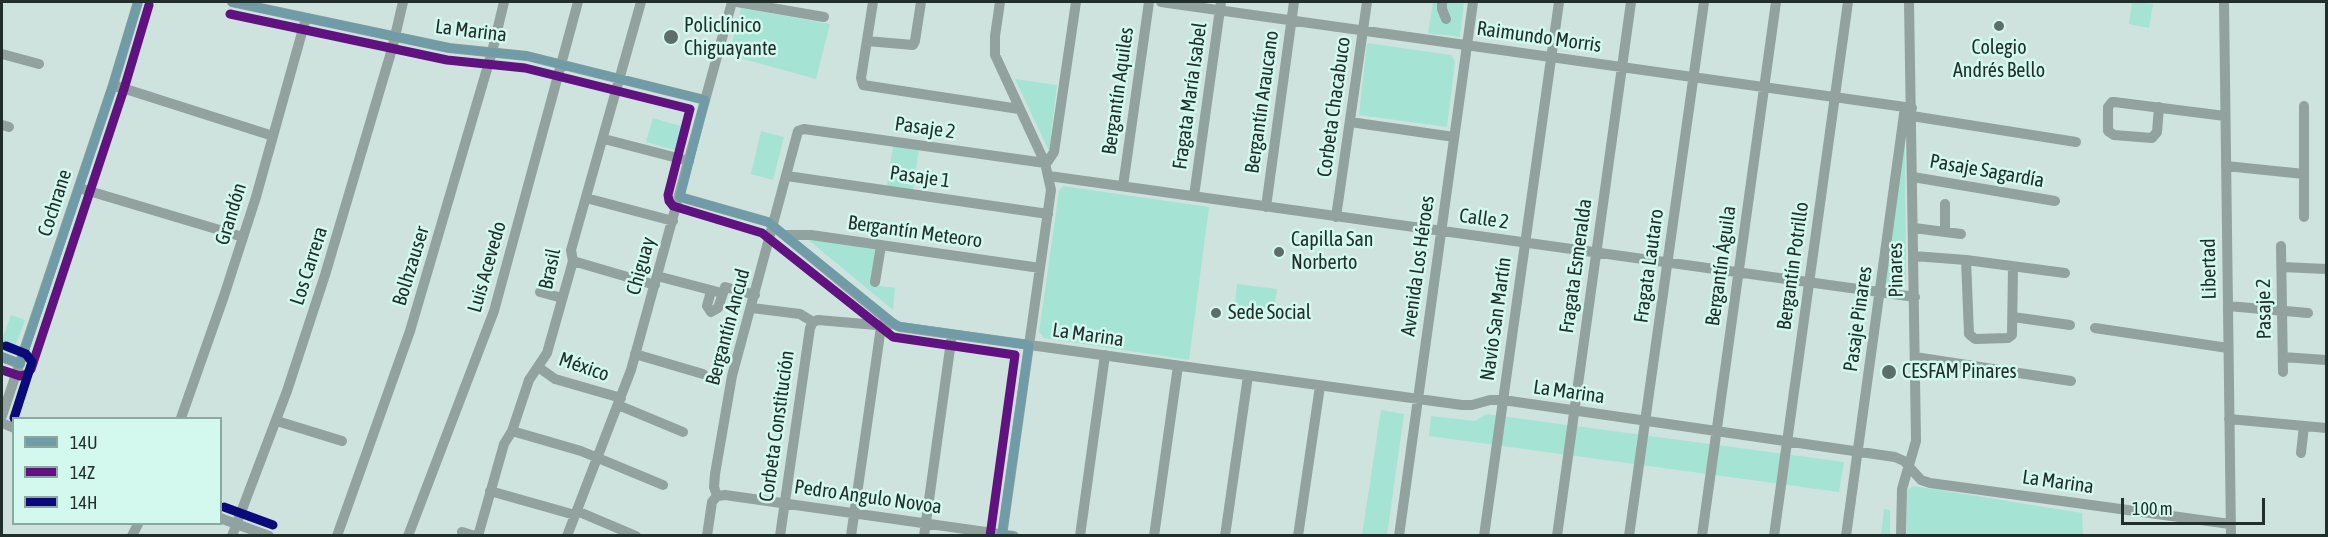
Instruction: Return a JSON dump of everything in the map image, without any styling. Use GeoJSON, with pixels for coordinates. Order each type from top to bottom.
{"type":"FeatureCollection","features":[{"type":"Feature","properties":{"kind":"street","name":"Cochrane"},"geometry":{"type":"LineString","coordinates":[[2,416],[113,86],[138,2]]}},
{"type":"Feature","properties":{"kind":"street","name":"La Marina"},"geometry":{"type":"LineString","coordinates":[[232,2],[462,50],[527,56],[705,100]]}},
{"type":"Feature","properties":{"kind":"street","name":"Los Carrera"},"geometry":{"type":"LineString","coordinates":[[234,530],[277,421],[354,182],[403,2]]}},
{"type":"Feature","properties":{"kind":"street","name":"Bolhzauser"},"geometry":{"type":"LineString","coordinates":[[337,536],[410,331],[492,52],[504,2]]}},
{"type":"Feature","properties":{"kind":"street","name":"Luis Acevedo"},"geometry":{"type":"LineString","coordinates":[[408,536],[490,321],[578,2]]}},
{"type":"Feature","properties":{"kind":"street","name":"Brasil"},"geometry":{"type":"LineString","coordinates":[[477,536],[504,444],[512,431],[526,386],[547,353],[573,261],[570,253],[641,2]]}},
{"type":"Feature","properties":{"kind":"street","name":"Chiguay"},"geometry":{"type":"LineString","coordinates":[[567,536],[620,402],[635,354],[732,2]]}},
{"type":"Feature","properties":{"kind":"street"},"geometry":{"type":"LineString","coordinates":[[737,2],[824,17]]}},
{"type":"Feature","properties":{"kind":"street"},"geometry":{"type":"LineString","coordinates":[[873,2],[862,83],[865,86],[1019,109]]}},
{"type":"Feature","properties":{"kind":"street"},"geometry":{"type":"LineString","coordinates":[[867,41],[913,45],[921,2]]}},
{"type":"Feature","properties":{"kind":"street"},"geometry":{"type":"LineString","coordinates":[[1000,2],[994,43],[995,55],[1045,163],[1051,190],[1002,535]]}},
{"type":"Feature","properties":{"kind":"street"},"geometry":{"type":"LineString","coordinates":[[1045,163],[1051,159],[1054,152],[1076,2]]}},
{"type":"Feature","properties":{"kind":"street","name":"Bergantín Aquiles"},"geometry":{"type":"LineString","coordinates":[[1123,186],[1149,2]]}},
{"type":"Feature","properties":{"kind":"street","name":"Raimundo Morris"},"geometry":{"type":"LineString","coordinates":[[1161,2],[1221,6],[1291,20],[1835,97],[2076,142]]}},
{"type":"Feature","properties":{"kind":"street","name":"Bergantín Araucano"},"geometry":{"type":"LineString","coordinates":[[1266,207],[1294,2]]}},
{"type":"Feature","properties":{"kind":"street","name":"Corbeta Chacabuco"},"geometry":{"type":"LineString","coordinates":[[1336,217],[1366,2]]}},
{"type":"Feature","properties":{"kind":"street"},"geometry":{"type":"LineString","coordinates":[[1442,2],[1446,19]]}},
{"type":"Feature","properties":{"kind":"street","name":"Avenida Los Héroes"},"geometry":{"type":"LineString","coordinates":[[1399,536],[1473,2]]}},
{"type":"Feature","properties":{"kind":"street","name":"Navío San Martín"},"geometry":{"type":"LineString","coordinates":[[1484,536],[1559,2]]}},
{"type":"Feature","properties":{"kind":"street","name":"Fragata Esmeralda"},"geometry":{"type":"LineString","coordinates":[[1557,536],[1631,2]]}},
{"type":"Feature","properties":{"kind":"street","name":"Fragata Lautaro"},"geometry":{"type":"LineString","coordinates":[[1629,536],[1704,2]]}},
{"type":"Feature","properties":{"kind":"street","name":"Bergantín Águila"},"geometry":{"type":"LineString","coordinates":[[1702,536],[1776,2]]}},
{"type":"Feature","properties":{"kind":"street","name":"Bergantín Potrillo"},"geometry":{"type":"LineString","coordinates":[[1774,536],[1848,2]]}},
{"type":"Feature","properties":{"kind":"street","name":"Pinares"},"geometry":{"type":"LineString","coordinates":[[1901,536],[1902,489],[1916,441],[1909,2]]}},
{"type":"Feature","properties":{"kind":"street","name":"Libertad"},"geometry":{"type":"LineString","coordinates":[[2224,2],[2231,536]]}},
{"type":"Feature","properties":{"kind":"street","name":"Fragata María Isabel"},"geometry":{"type":"LineString","coordinates":[[1194,196],[1221,6]]}},
{"type":"Feature","properties":{"kind":"street","name":"Grandón"},"geometry":{"type":"LineString","coordinates":[[181,417],[243,237],[306,18]]}},
{"type":"Feature","properties":{"kind":"street"},"geometry":{"type":"LineString","coordinates":[[2,54],[39,64]]}},
{"type":"Feature","properties":{"kind":"street"},"geometry":{"type":"LineString","coordinates":[[113,86],[273,136]]}},
{"type":"Feature","properties":{"kind":"street"},"geometry":{"type":"LineString","coordinates":[[2159,108],[2157,132],[2152,138],[2114,135],[2108,131],[2108,107],[2112,102],[2225,116]]}},
{"type":"Feature","properties":{"kind":"street"},"geometry":{"type":"LineString","coordinates":[[2304,106],[2304,217]]}},
{"type":"Feature","properties":{"kind":"street","name":"Pasaje Pinares"},"geometry":{"type":"LineString","coordinates":[[1846,536],[1880,292],[1910,110]]}},
{"type":"Feature","properties":{"kind":"street"},"geometry":{"type":"LineString","coordinates":[[1350,122],[1454,137]]}},
{"type":"Feature","properties":{"kind":"street","name":"Pasaje 2"},"geometry":{"type":"LineString","coordinates":[[800,130],[1045,163]]}},
{"type":"Feature","properties":{"kind":"street","name":"Bergantín Ancud"},"geometry":{"type":"LineString","coordinates":[[707,536],[712,502],[717,496],[715,474],[730,387],[797,133],[800,130]]}},
{"type":"Feature","properties":{"kind":"street"},"geometry":{"type":"LineString","coordinates":[[604,139],[689,161]]}},
{"type":"Feature","properties":{"kind":"street"},"geometry":{"type":"LineString","coordinates":[[2226,166],[2304,174]]}},
{"type":"Feature","properties":{"kind":"street","name":"Pasaje 1"},"geometry":{"type":"LineString","coordinates":[[787,176],[1048,214]]}},
{"type":"Feature","properties":{"kind":"street","name":"Calle 2"},"geometry":{"type":"LineString","coordinates":[[1049,176],[1915,297]]}},
{"type":"Feature","properties":{"kind":"street","name":"Pasaje Sagardía"},"geometry":{"type":"LineString","coordinates":[[1913,177],[2055,201]]}},
{"type":"Feature","properties":{"kind":"street"},"geometry":{"type":"LineString","coordinates":[[79,188],[243,237]]}},
{"type":"Feature","properties":{"kind":"street","name":"La Marina"},"geometry":{"type":"LineString","coordinates":[[680,197],[754,217],[774,225],[894,324]]}},
{"type":"Feature","properties":{"kind":"street"},"geometry":{"type":"LineString","coordinates":[[586,198],[673,221]]}},
{"type":"Feature","properties":{"kind":"street"},"geometry":{"type":"LineString","coordinates":[[1945,204],[1945,232]]}},
{"type":"Feature","properties":{"kind":"street"},"geometry":{"type":"LineString","coordinates":[[1914,228],[1961,234]]}},
{"type":"Feature","properties":{"kind":"street","name":"Bergantín Meteoro"},"geometry":{"type":"LineString","coordinates":[[786,235],[811,236],[1040,268]]}},
{"type":"Feature","properties":{"kind":"street"},"geometry":{"type":"LineString","coordinates":[[875,282],[881,246]]}},
{"type":"Feature","properties":{"kind":"street","name":"Pasaje 2"},"geometry":{"type":"LineString","coordinates":[[2281,246],[2283,372]]}},
{"type":"Feature","properties":{"kind":"street"},"geometry":{"type":"LineString","coordinates":[[1914,256],[1966,260],[2065,273]]}},
{"type":"Feature","properties":{"kind":"street"},"geometry":{"type":"LineString","coordinates":[[1966,260],[1970,336],[1975,339],[2009,338],[2013,334],[2013,267]]}},
{"type":"Feature","properties":{"kind":"street"},"geometry":{"type":"LineString","coordinates":[[573,261],[717,292],[724,287],[755,295]]}},
{"type":"Feature","properties":{"kind":"street"},"geometry":{"type":"LineString","coordinates":[[2282,267],[2326,270]]}},
{"type":"Feature","properties":{"kind":"street"},"geometry":{"type":"LineString","coordinates":[[540,292],[562,298]]}},
{"type":"Feature","properties":{"kind":"street"},"geometry":{"type":"LineString","coordinates":[[2228,306],[2308,313]]}},
{"type":"Feature","properties":{"kind":"street","name":"La Marina"},"geometry":{"type":"LineString","coordinates":[[752,308],[800,314],[813,322],[818,320],[881,327],[894,324],[1467,406],[1490,400],[1503,400],[1895,457],[1902,460],[1918,477],[1930,483],[2230,524]]}},
{"type":"Feature","properties":{"kind":"street"},"geometry":{"type":"LineString","coordinates":[[2013,318],[2070,325]]}},
{"type":"Feature","properties":{"kind":"street","name":"Corbeta Constitución"},"geometry":{"type":"LineString","coordinates":[[780,536],[810,328],[813,322]]}},
{"type":"Feature","properties":{"kind":"street"},"geometry":{"type":"LineString","coordinates":[[851,536],[881,327]]}},
{"type":"Feature","properties":{"kind":"street"},"geometry":{"type":"LineString","coordinates":[[2095,328],[2228,348]]}},
{"type":"Feature","properties":{"kind":"street"},"geometry":{"type":"LineString","coordinates":[[924,536],[952,334]]}},
{"type":"Feature","properties":{"kind":"street"},"geometry":{"type":"LineString","coordinates":[[635,354],[703,374]]}},
{"type":"Feature","properties":{"kind":"street"},"geometry":{"type":"LineString","coordinates":[[1080,536],[1105,356]]}},
{"type":"Feature","properties":{"kind":"street"},"geometry":{"type":"LineString","coordinates":[[2,357],[20,364]]}},
{"type":"Feature","properties":{"kind":"street"},"geometry":{"type":"LineString","coordinates":[[1915,357],[2071,381]]}},
{"type":"Feature","properties":{"kind":"street"},"geometry":{"type":"LineString","coordinates":[[2283,357],[2326,360]]}},
{"type":"Feature","properties":{"kind":"street"},"geometry":{"type":"LineString","coordinates":[[1154,536],[1178,366]]}},
{"type":"Feature","properties":{"kind":"street","name":"México"},"geometry":{"type":"LineString","coordinates":[[538,367],[555,379],[620,402],[683,432]]}},
{"type":"Feature","properties":{"kind":"street"},"geometry":{"type":"LineString","coordinates":[[1225,536],[1248,376]]}},
{"type":"Feature","properties":{"kind":"street"},"geometry":{"type":"LineString","coordinates":[[1298,536],[1320,386]]}},
{"type":"Feature","properties":{"kind":"street"},"geometry":{"type":"LineString","coordinates":[[2229,419],[2326,428]]}},
{"type":"Feature","properties":{"kind":"street"},"geometry":{"type":"LineString","coordinates":[[277,421],[342,441]]}},
{"type":"Feature","properties":{"kind":"street"},"geometry":{"type":"LineString","coordinates":[[2301,453],[2304,426]]}},
{"type":"Feature","properties":{"kind":"street"},"geometry":{"type":"LineString","coordinates":[[512,431],[598,458],[663,485]]}},
{"type":"Feature","properties":{"kind":"street"},"geometry":{"type":"LineString","coordinates":[[490,491],[576,513],[636,536]]}},
{"type":"Feature","properties":{"kind":"street","name":"Pedro Angulo Novoa"},"geometry":{"type":"LineString","coordinates":[[717,496],[784,503],[1014,536]]}},
{"type":"Feature","properties":{"kind":"street"},"geometry":{"type":"LineString","coordinates":[[222,520],[234,530],[269,536]]}},
{"type":"Feature","properties":{"kind":"street"},"geometry":{"type":"LineString","coordinates":[[462,532],[477,536]]}},
{"type":"Feature","properties":{"kind":"green space"},"geometry":{"type":"Polygon","coordinates":[[[1433,2],[1464,2],[1460,37],[1428,33],[1433,2]]]}},
{"type":"Feature","properties":{"kind":"green space"},"geometry":{"type":"Polygon","coordinates":[[[2132,2],[2153,4],[2149,28],[2129,24],[2132,2]]]}},
{"type":"Feature","properties":{"kind":"green space"},"geometry":{"type":"Polygon","coordinates":[[[741,8],[830,24],[816,79],[729,55],[741,8]]]}},
{"type":"Feature","properties":{"kind":"green space"},"geometry":{"type":"Polygon","coordinates":[[[1367,43],[1451,55],[1455,62],[1447,127],[1359,115],[1367,43]]]}},
{"type":"Feature","properties":{"kind":"green space"},"geometry":{"type":"Polygon","coordinates":[[[1015,79],[1057,85],[1049,151],[1015,79]]]}},
{"type":"Feature","properties":{"kind":"green space"},"geometry":{"type":"Polygon","coordinates":[[[653,118],[690,129],[683,150],[678,151],[646,142],[653,118]]]}},
{"type":"Feature","properties":{"kind":"green space"},"geometry":{"type":"Polygon","coordinates":[[[761,131],[784,137],[773,180],[751,174],[761,131]]]}},
{"type":"Feature","properties":{"kind":"green space"},"geometry":{"type":"Polygon","coordinates":[[[1905,133],[1906,280],[1904,286],[1899,287],[1884,285],[1905,133]]]}},
{"type":"Feature","properties":{"kind":"green space"},"geometry":{"type":"Polygon","coordinates":[[[893,146],[919,149],[913,190],[887,186],[893,146]]]}},
{"type":"Feature","properties":{"kind":"green space"},"geometry":{"type":"Polygon","coordinates":[[[1063,186],[1209,207],[1189,360],[1044,338],[1039,332],[1059,191],[1063,186]]]}},
{"type":"Feature","properties":{"kind":"green space"},"geometry":{"type":"Polygon","coordinates":[[[806,238],[878,250],[872,285],[895,288],[893,310],[806,238]]]}},
{"type":"Feature","properties":{"kind":"green space"},"geometry":{"type":"Polygon","coordinates":[[[1237,284],[1277,289],[1274,310],[1235,305],[1237,284]]]}},
{"type":"Feature","properties":{"kind":"green space"},"geometry":{"type":"Polygon","coordinates":[[[11,315],[25,320],[12,354],[2,350],[2,340],[11,315]]]}},
{"type":"Feature","properties":{"kind":"green space"},"geometry":{"type":"Polygon","coordinates":[[[1381,410],[1404,414],[1387,535],[1362,535],[1381,410]]]}},
{"type":"Feature","properties":{"kind":"green space"},"geometry":{"type":"Polygon","coordinates":[[[1486,414],[1844,462],[1839,492],[1429,436],[1431,416],[1475,421],[1486,414]]]}},
{"type":"Feature","properties":{"kind":"green space"},"geometry":{"type":"Polygon","coordinates":[[[1914,486],[2082,513],[2083,535],[1907,535],[1907,490],[1914,486]]]}},
{"type":"Feature","properties":{"kind":"green space"},"geometry":{"type":"Polygon","coordinates":[[[1884,509],[1890,510],[1890,535],[1881,535],[1884,509]]]}},
{"type":"Feature","properties":{"kind":"transit line","name":"14U"},"geometry":{"type":"LineString","coordinates":[[2,357],[20,364],[113,85],[138,2]]}},
{"type":"Feature","properties":{"kind":"transit line","name":"14U"},"geometry":{"type":"LineString","coordinates":[[232,2],[449,48],[527,56],[705,100],[680,197],[768,222],[897,326],[1029,345],[1002,534],[1011,536]]}},
{"type":"Feature","properties":{"kind":"transit line","name":"14Z"},"geometry":{"type":"LineString","coordinates":[[2,370],[20,376],[27,374],[31,369],[124,89],[149,5]]}},
{"type":"Feature","properties":{"kind":"transit line","name":"14Z"},"geometry":{"type":"LineString","coordinates":[[230,14],[447,60],[525,68],[690,109],[668,195],[673,206],[762,233],[893,337],[1015,355],[990,536]]}},
{"type":"Feature","properties":{"kind":"transit line","name":"14H"},"geometry":{"type":"LineString","coordinates":[[6,346],[26,354],[32,362],[14,417]]}},
{"type":"Feature","properties":{"kind":"transit line","name":"14H"},"geometry":{"type":"LineString","coordinates":[[224,507],[273,525]]}},
{"type":"Feature","properties":{"kind":"place","name":"Colegio Andrés Bello"},"geometry":{"type":"Point","coordinates":[1999,26]}},
{"type":"Feature","properties":{"kind":"place","name":"Policlínico Chiguayante"},"geometry":{"type":"Point","coordinates":[671,37]}},
{"type":"Feature","properties":{"kind":"place","name":"Capilla San Norberto"},"geometry":{"type":"Point","coordinates":[1279,252]}},
{"type":"Feature","properties":{"kind":"place","name":"Sede Social"},"geometry":{"type":"Point","coordinates":[1216,313]}},
{"type":"Feature","properties":{"kind":"place","name":"CESFAM Pinares"},"geometry":{"type":"Point","coordinates":[1889,372]}}]}
